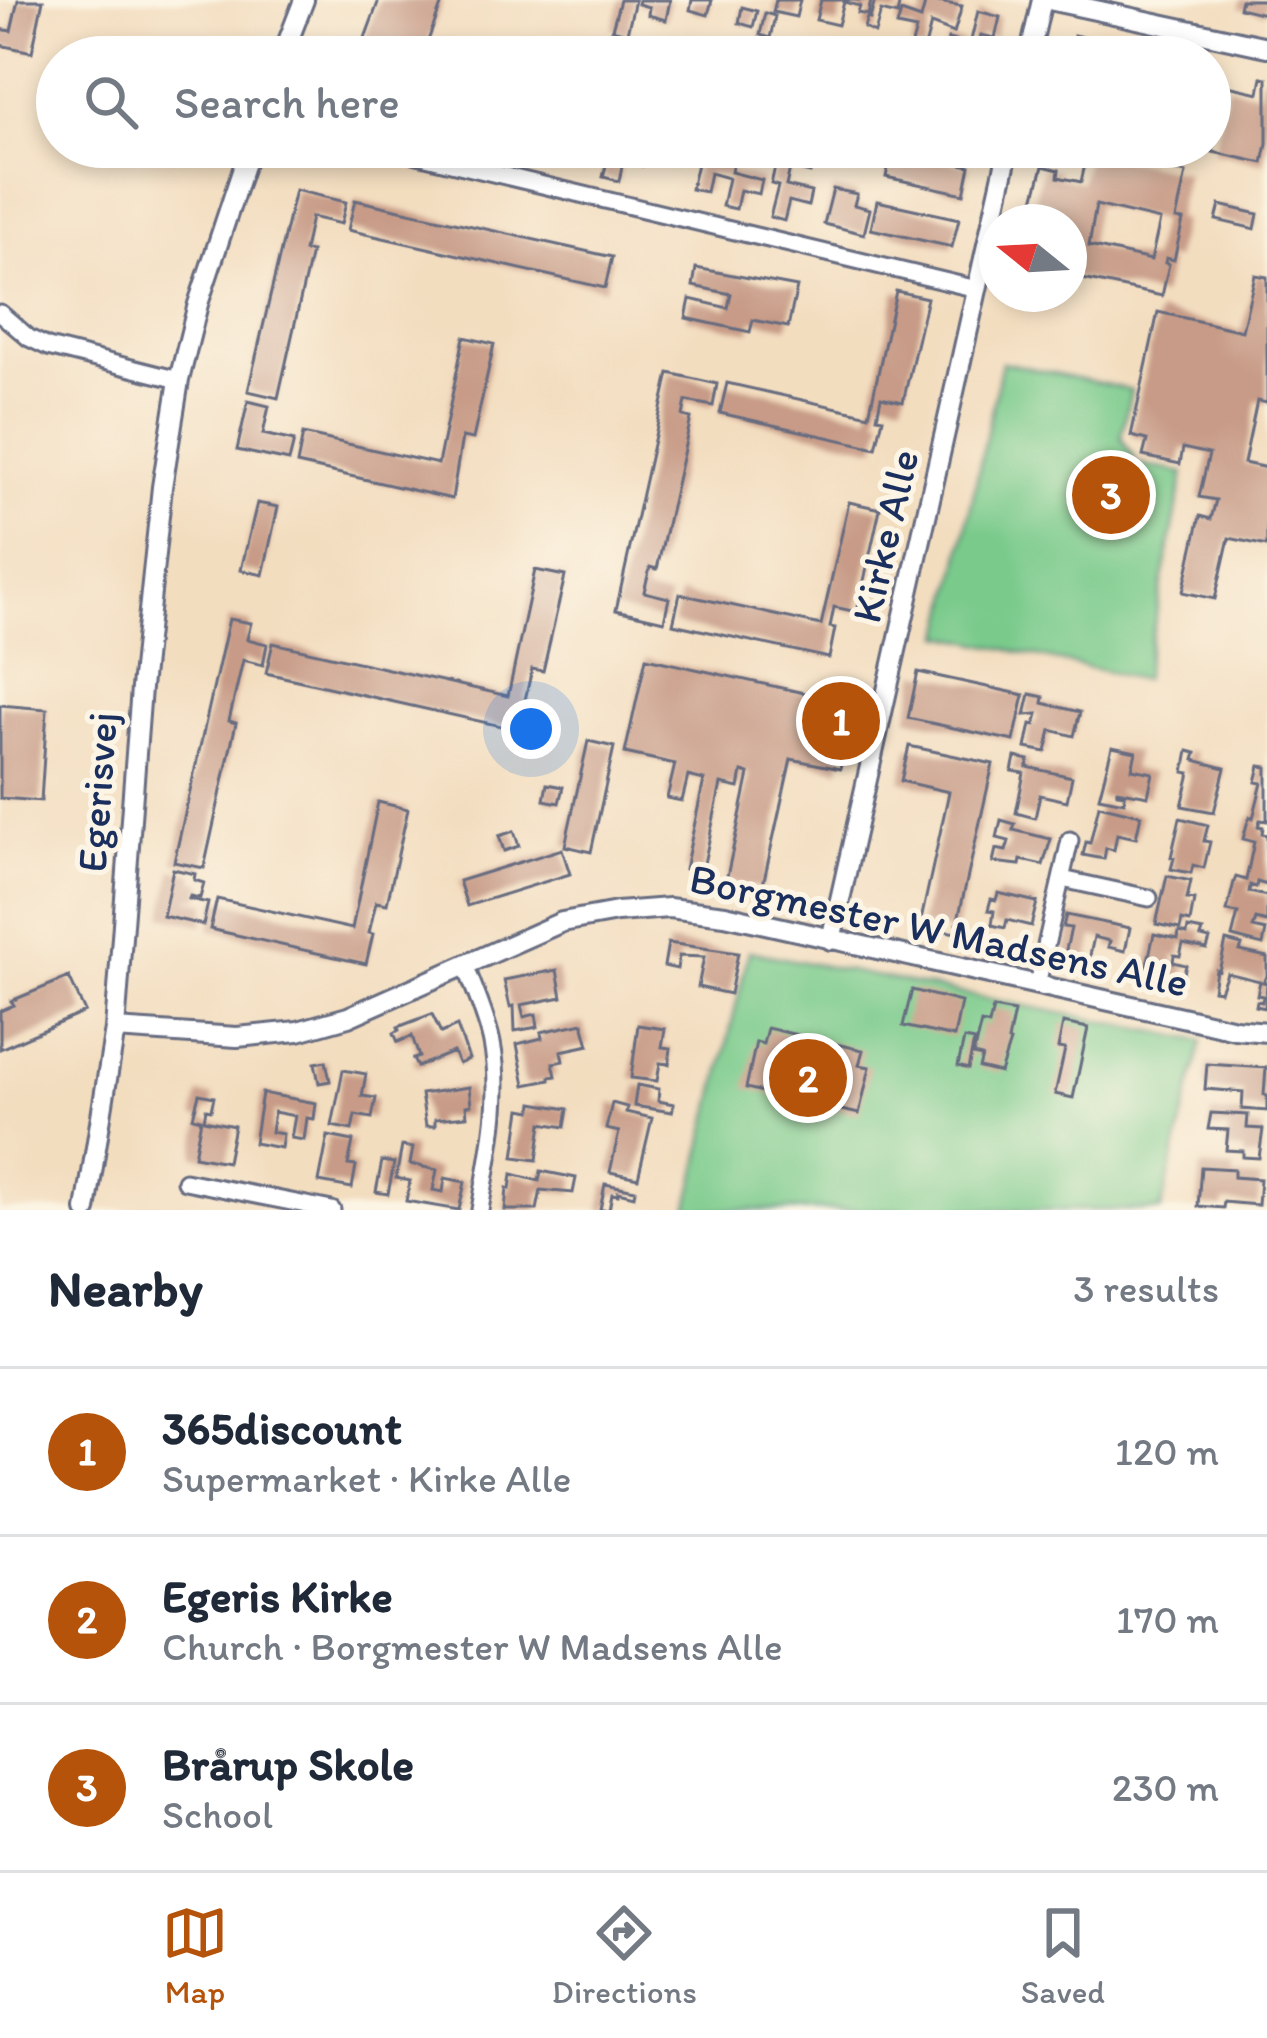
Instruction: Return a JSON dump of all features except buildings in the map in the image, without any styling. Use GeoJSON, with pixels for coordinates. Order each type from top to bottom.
{"type":"FeatureCollection","features":[{"type":"Feature","properties":{"kind":"street"},"geometry":{"type":"LineString","coordinates":[[290,36],[304,0]]}},
{"type":"Feature","properties":{"kind":"street"},"geometry":{"type":"LineString","coordinates":[[1035,36],[1045,0],[1215,36]]}},
{"type":"Feature","properties":{"kind":"street"},"geometry":{"type":"LineString","coordinates":[[1231,39],[1267,47]]}},
{"type":"Feature","properties":{"kind":"street","name":"Egerisvej"},"geometry":{"type":"LineString","coordinates":[[86,1210],[116,1029],[149,595],[162,487],[179,380],[218,237],[243,168]]}},
{"type":"Feature","properties":{"kind":"street"},"geometry":{"type":"LineString","coordinates":[[471,168],[977,290]]}},
{"type":"Feature","properties":{"kind":"street","name":"Kirke Alle"},"geometry":{"type":"LineString","coordinates":[[831,940],[1004,168]]}},
{"type":"Feature","properties":{"kind":"street"},"geometry":{"type":"LineString","coordinates":[[0,313],[29,338],[48,347],[179,380]]}},
{"type":"Feature","properties":{"kind":"street"},"geometry":{"type":"LineString","coordinates":[[1037,985],[1070,841]]}},
{"type":"Feature","properties":{"kind":"street"},"geometry":{"type":"LineString","coordinates":[[1062,879],[1149,898]]}},
{"type":"Feature","properties":{"kind":"street","name":"Borgmester W Madsens Alle"},"geometry":{"type":"LineString","coordinates":[[116,1029],[237,1036],[298,1031],[348,1017],[562,922],[669,908],[725,915],[1235,1029],[1267,1032]]}},
{"type":"Feature","properties":{"kind":"street"},"geometry":{"type":"LineString","coordinates":[[465,964],[492,1042],[496,1080],[495,1124],[479,1210]]}},
{"type":"Feature","properties":{"kind":"street"},"geometry":{"type":"LineString","coordinates":[[185,1181],[332,1210]]}},
{"type":"Feature","properties":{"kind":"green space"},"geometry":{"type":"Polygon","coordinates":[[[1002,362],[1131,390],[1121,437],[1137,464],[1184,473],[1143,680],[943,635],[1002,362]]]}},
{"type":"Feature","properties":{"kind":"green space"},"geometry":{"type":"Polygon","coordinates":[[[749,951],[1202,1041],[1161,1210],[688,1210],[749,951]]]}},
{"type":"Feature","properties":{"kind":"place","name":"Brårup Skole"},"geometry":{"type":"Point","coordinates":[1111,495]}},
{"type":"Feature","properties":{"kind":"place","name":"365discount"},"geometry":{"type":"Point","coordinates":[841,721]}},
{"type":"Feature","properties":{"kind":"place","name":"Egeris Kirke"},"geometry":{"type":"Point","coordinates":[808,1078]}}]}
